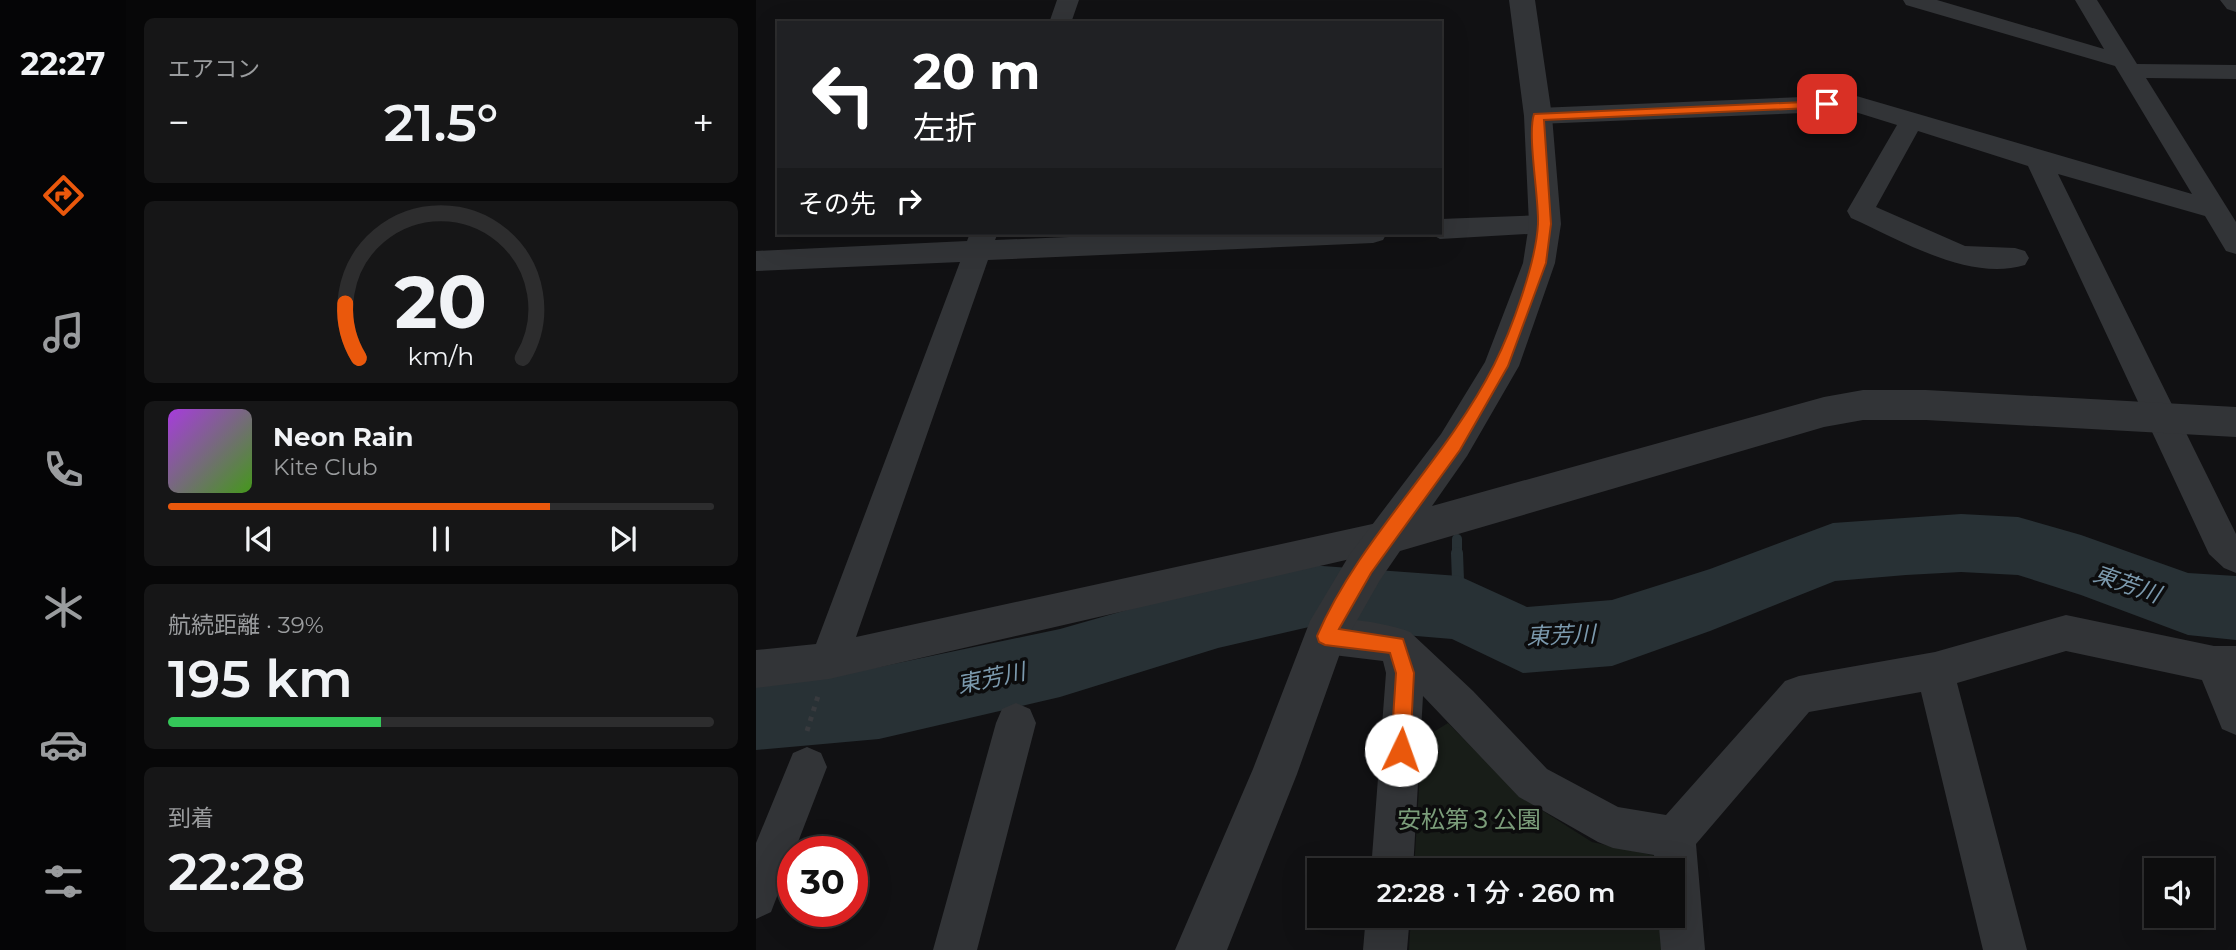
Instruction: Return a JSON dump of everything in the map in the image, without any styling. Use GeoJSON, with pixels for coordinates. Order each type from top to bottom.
{"type":"FeatureCollection","features":[{"type":"Feature","properties":{"kind":"street"},"geometry":{"type":"LineString","coordinates":[[1061,21],[1068,0]]}},
{"type":"Feature","properties":{"kind":"street"},"geometry":{"type":"LineString","coordinates":[[1201,950],[1330,627],[1376,552],[1454,445],[1501,366],[1539,263],[1545,224],[1538,116],[1522,0]]}},
{"type":"Feature","properties":{"kind":"street"},"geometry":{"type":"LineString","coordinates":[[1914,0],[2126,66],[2236,72]]}},
{"type":"Feature","properties":{"kind":"street"},"geometry":{"type":"LineString","coordinates":[[2086,0],[2236,244]]}},
{"type":"Feature","properties":{"kind":"street"},"geometry":{"type":"LineString","coordinates":[[1538,116],[1853,103],[2038,160],[2213,209]]}},
{"type":"Feature","properties":{"kind":"street"},"geometry":{"type":"LineString","coordinates":[[1911,121],[1860,211],[1962,256],[2015,258]]}},
{"type":"Feature","properties":{"kind":"street"},"geometry":{"type":"LineString","coordinates":[[2038,160],[2165,420],[2221,542],[2236,557]]}},
{"type":"Feature","properties":{"kind":"street"},"geometry":{"type":"LineString","coordinates":[[1442,229],[1545,224]]}},
{"type":"Feature","properties":{"kind":"street"},"geometry":{"type":"LineString","coordinates":[[756,261],[980,242],[1286,235]]}},
{"type":"Feature","properties":{"kind":"street"},"geometry":{"type":"LineString","coordinates":[[824,676],[980,242]]}},
{"type":"Feature","properties":{"kind":"street"},"geometry":{"type":"LineString","coordinates":[[756,669],[824,676],[1376,552],[1824,412],[1863,405],[1926,405],[2236,422]]}},
{"type":"Feature","properties":{"kind":"street"},"geometry":{"type":"LineString","coordinates":[[1330,627],[1397,645],[1533,783],[1613,827],[1674,837]]}},
{"type":"Feature","properties":{"kind":"street"},"geometry":{"type":"LineString","coordinates":[[1683,950],[1674,837],[1799,695],[1935,671],[2066,633],[2225,664],[2236,715]]}},
{"type":"Feature","properties":{"kind":"street"},"geometry":{"type":"LineString","coordinates":[[1393,858],[1405,673],[1397,645]]}},
{"type":"Feature","properties":{"kind":"street"},"geometry":{"type":"LineString","coordinates":[[1935,671],[2005,950]]}},
{"type":"Feature","properties":{"kind":"street"},"geometry":{"type":"LineString","coordinates":[[955,950],[1016,723]]}},
{"type":"Feature","properties":{"kind":"street"},"geometry":{"type":"LineString","coordinates":[[756,897],[806,754]]}},
{"type":"Feature","properties":{"kind":"street"},"geometry":{"type":"LineString","coordinates":[[1385,950],[1387,928]]}},
{"type":"Feature","properties":{"kind":"path"},"geometry":{"type":"LineString","coordinates":[[806,754],[824,676]]}},
{"type":"Feature","properties":{"kind":"green space","name":"安松第３公園"},"geometry":{"type":"Polygon","coordinates":[[[1448,723],[1521,797],[1592,842],[1661,858],[1415,858],[1422,739],[1448,723]]]}},
{"type":"Feature","properties":{"kind":"green space"},"geometry":{"type":"Polygon","coordinates":[[[1410,928],[1666,928],[1667,950],[1409,950],[1410,928]]]}},
{"type":"Feature","properties":{"kind":"waterway"},"geometry":{"type":"LineString","coordinates":[[1457,539],[1457,553]]}},
{"type":"Feature","properties":{"kind":"waterway","name":"東芳川"},"geometry":{"type":"LineString","coordinates":[[756,714],[879,703],[1060,663],[1218,616],[1309,596],[1459,608],[1523,640],[1612,633],[1710,600],[1833,552],[1906,546],[1961,543],[2018,546],[2081,565],[2188,604],[2236,608]]}},
{"type":"Feature","properties":{"kind":"waterway"},"geometry":{"type":"LineString","coordinates":[[1457,553],[1459,608]]}},
{"type":"Feature","properties":{"kind":"route"},"geometry":{"type":"LineString","coordinates":[[1401,750],[1405,673],[1397,645],[1325,636],[1365,567],[1454,445],[1501,366],[1539,263],[1545,224],[1538,116],[1827,104]]}}]}
